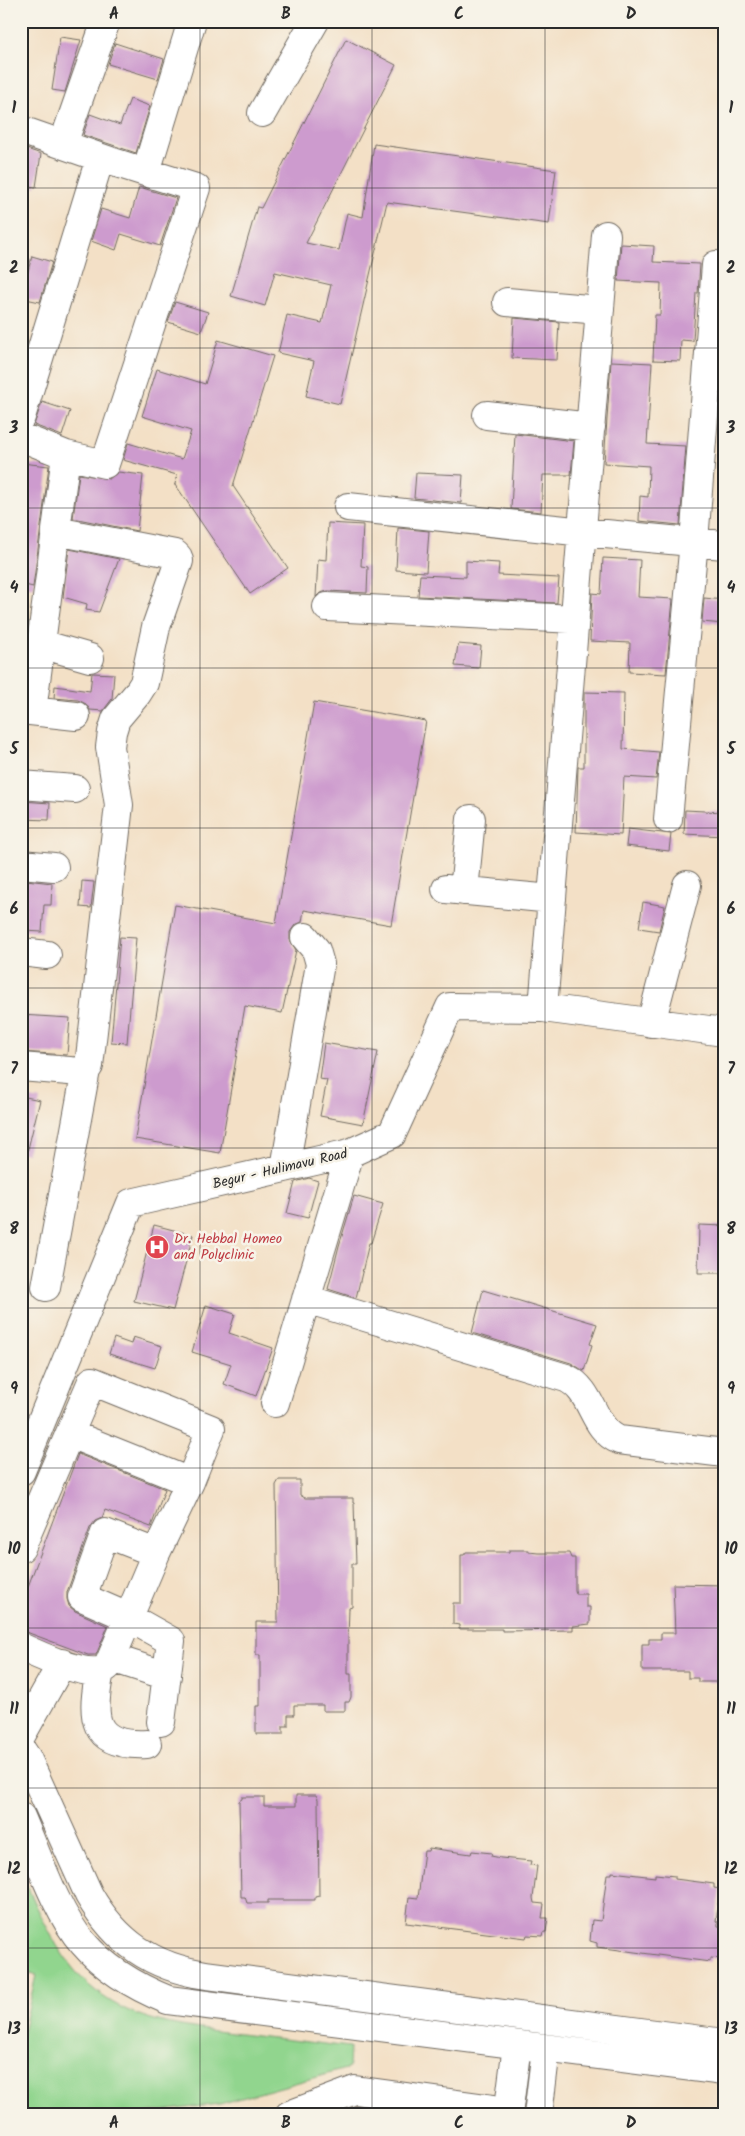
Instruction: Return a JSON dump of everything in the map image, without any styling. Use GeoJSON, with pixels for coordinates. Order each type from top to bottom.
{"type":"FeatureCollection","features":[{"type":"Feature","properties":{"kind":"street"},"geometry":{"type":"LineString","coordinates":[[63,144],[106,21]]}},
{"type":"Feature","properties":{"kind":"street"},"geometry":{"type":"LineString","coordinates":[[146,172],[192,21]]}},
{"type":"Feature","properties":{"kind":"street"},"geometry":{"type":"LineString","coordinates":[[262,113],[315,21]]}},
{"type":"Feature","properties":{"kind":"street"},"geometry":{"type":"LineString","coordinates":[[21,130],[100,158],[196,188],[105,464],[66,455],[21,437]]}},
{"type":"Feature","properties":{"kind":"street"},"geometry":{"type":"LineString","coordinates":[[21,417],[100,158]]}},
{"type":"Feature","properties":{"kind":"street"},"geometry":{"type":"LineString","coordinates":[[543,1008],[575,619],[584,532],[606,235]]}},
{"type":"Feature","properties":{"kind":"street"},"geometry":{"type":"LineString","coordinates":[[668,818],[694,541],[716,265]]}},
{"type":"Feature","properties":{"kind":"street"},"geometry":{"type":"LineString","coordinates":[[507,302],[600,310]]}},
{"type":"Feature","properties":{"kind":"street"},"geometry":{"type":"LineString","coordinates":[[487,415],[591,427]]}},
{"type":"Feature","properties":{"kind":"street"},"geometry":{"type":"LineString","coordinates":[[66,455],[41,644],[27,710],[76,716]]}},
{"type":"Feature","properties":{"kind":"street"},"geometry":{"type":"LineString","coordinates":[[348,506],[584,532],[724,544]]}},
{"type":"Feature","properties":{"kind":"street"},"geometry":{"type":"LineString","coordinates":[[46,1287],[86,1070],[89,1066],[118,812],[110,747],[112,732],[116,719],[144,683],[156,626],[179,561],[175,554],[56,531]]}},
{"type":"Feature","properties":{"kind":"street"},"geometry":{"type":"LineString","coordinates":[[328,607],[575,619]]}},
{"type":"Feature","properties":{"kind":"street"},"geometry":{"type":"LineString","coordinates":[[41,644],[90,658]]}},
{"type":"Feature","properties":{"kind":"street"},"geometry":{"type":"LineString","coordinates":[[21,784],[74,789]]}},
{"type":"Feature","properties":{"kind":"street"},"geometry":{"type":"LineString","coordinates":[[471,819],[455,890],[552,898]]}},
{"type":"Feature","properties":{"kind":"street"},"geometry":{"type":"LineString","coordinates":[[21,864],[54,867]]}},
{"type":"Feature","properties":{"kind":"street"},"geometry":{"type":"LineString","coordinates":[[651,1023],[687,885]]}},
{"type":"Feature","properties":{"kind":"street"},"geometry":{"type":"LineString","coordinates":[[286,1168],[320,964],[316,950],[305,937]]}},
{"type":"Feature","properties":{"kind":"street","name":"Begur - Hulimavu Road"},"geometry":{"type":"LineString","coordinates":[[21,1472],[131,1203],[350,1154],[392,1134],[450,1007],[543,1008],[724,1032]]}},
{"type":"Feature","properties":{"kind":"street"},"geometry":{"type":"LineString","coordinates":[[21,1067],[81,1072],[86,1070]]}},
{"type":"Feature","properties":{"kind":"street"},"geometry":{"type":"LineString","coordinates":[[275,1403],[350,1154]]}},
{"type":"Feature","properties":{"kind":"street"},"geometry":{"type":"LineString","coordinates":[[306,1299],[575,1382],[581,1388],[606,1432],[619,1440],[724,1453]]}},
{"type":"Feature","properties":{"kind":"street"},"geometry":{"type":"LineString","coordinates":[[21,1548],[92,1381],[211,1429],[190,1482],[156,1553],[130,1618],[106,1665],[95,1698],[96,1717],[102,1732],[111,1739],[128,1745],[154,1733],[167,1676],[171,1641],[130,1618],[82,1597],[105,1533],[156,1553]]}},
{"type":"Feature","properties":{"kind":"street"},"geometry":{"type":"LineString","coordinates":[[70,1434],[190,1482]]}},
{"type":"Feature","properties":{"kind":"street"},"geometry":{"type":"LineString","coordinates":[[42,1656],[88,1671],[106,1665],[167,1676]]}},
{"type":"Feature","properties":{"kind":"street"},"geometry":{"type":"LineString","coordinates":[[21,1710],[42,1656]]}},
{"type":"Feature","properties":{"kind":"street"},"geometry":{"type":"LineString","coordinates":[[21,1736],[42,1656]]}},
{"type":"Feature","properties":{"kind":"street"},"geometry":{"type":"LineString","coordinates":[[21,1750],[27,1758],[89,1895],[108,1924],[133,1947],[160,1963],[191,1972],[724,2043]]}},
{"type":"Feature","properties":{"kind":"street"},"geometry":{"type":"LineString","coordinates":[[21,1817],[62,1912],[82,1942],[100,1960],[134,1985],[168,2000],[724,2071]]}},
{"type":"Feature","properties":{"kind":"street"},"geometry":{"type":"LineString","coordinates":[[62,1912],[89,1895]]}},
{"type":"Feature","properties":{"kind":"street"},"geometry":{"type":"LineString","coordinates":[[676,2066],[677,2038]]}},
{"type":"Feature","properties":{"kind":"street"},"geometry":{"type":"LineString","coordinates":[[289,2115],[355,2090],[509,2113],[516,2045]]}},
{"type":"Feature","properties":{"kind":"street"},"geometry":{"type":"LineString","coordinates":[[538,2115],[546,2049]]}},
{"type":"Feature","properties":{"kind":"green space"},"geometry":{"type":"Polygon","coordinates":[[[21,1874],[50,1934],[64,1957],[89,1985],[108,2000],[148,2018],[170,2024],[350,2047],[349,2068],[220,2104],[128,2115],[21,2115],[21,2041],[36,1975],[21,1973],[21,1874]]]}},
{"type":"Feature","properties":{"kind":"building"},"geometry":{"type":"Polygon","coordinates":[[[60,37],[81,40],[65,92],[52,90],[60,37]]]}},
{"type":"Feature","properties":{"kind":"building"},"geometry":{"type":"Polygon","coordinates":[[[346,39],[396,65],[306,243],[339,250],[347,213],[363,217],[374,144],[556,170],[549,224],[387,202],[340,404],[306,396],[314,361],[278,353],[287,315],[322,323],[331,285],[275,272],[265,306],[231,296],[257,207],[261,208],[346,39]]]}},
{"type":"Feature","properties":{"kind":"building"},"geometry":{"type":"Polygon","coordinates":[[[115,43],[164,59],[158,79],[108,64],[115,43]]]}},
{"type":"Feature","properties":{"kind":"building"},"geometry":{"type":"Polygon","coordinates":[[[130,99],[150,106],[136,153],[83,135],[90,114],[120,125],[130,99]]]}},
{"type":"Feature","properties":{"kind":"building"},"geometry":{"type":"Polygon","coordinates":[[[21,147],[41,154],[36,187],[21,185],[21,147]]]}},
{"type":"Feature","properties":{"kind":"building"},"geometry":{"type":"Polygon","coordinates":[[[139,187],[176,198],[160,246],[121,234],[116,250],[91,241],[101,209],[130,218],[139,187]]]}},
{"type":"Feature","properties":{"kind":"building"},"geometry":{"type":"Polygon","coordinates":[[[621,244],[654,246],[653,262],[700,264],[693,341],[681,340],[680,361],[653,360],[655,315],[660,315],[661,283],[618,281],[621,244]]]}},
{"type":"Feature","properties":{"kind":"building"},"geometry":{"type":"Polygon","coordinates":[[[32,256],[52,262],[40,302],[21,298],[32,256]]]}},
{"type":"Feature","properties":{"kind":"building"},"geometry":{"type":"Polygon","coordinates":[[[175,302],[208,312],[201,332],[168,322],[175,302]]]}},
{"type":"Feature","properties":{"kind":"building"},"geometry":{"type":"Polygon","coordinates":[[[514,318],[559,322],[557,360],[512,358],[514,318]]]}},
{"type":"Feature","properties":{"kind":"building"},"geometry":{"type":"Polygon","coordinates":[[[218,340],[273,356],[233,486],[288,568],[250,594],[175,484],[177,475],[123,460],[128,443],[182,459],[191,431],[142,416],[157,369],[205,384],[218,340]]]}},
{"type":"Feature","properties":{"kind":"building"},"geometry":{"type":"Polygon","coordinates":[[[611,361],[652,363],[647,444],[686,446],[680,525],[639,521],[640,496],[648,497],[649,466],[604,463],[611,361]]]}},
{"type":"Feature","properties":{"kind":"building"},"geometry":{"type":"Polygon","coordinates":[[[42,402],[70,411],[62,436],[34,425],[42,402]]]}},
{"type":"Feature","properties":{"kind":"building"},"geometry":{"type":"Polygon","coordinates":[[[515,434],[574,441],[571,475],[543,475],[541,512],[511,509],[515,434]]]}},
{"type":"Feature","properties":{"kind":"building"},"geometry":{"type":"Polygon","coordinates":[[[21,463],[49,466],[33,587],[21,584],[21,463]]]}},
{"type":"Feature","properties":{"kind":"building"},"geometry":{"type":"Polygon","coordinates":[[[118,472],[143,475],[137,531],[73,518],[79,474],[109,479],[118,472]]]}},
{"type":"Feature","properties":{"kind":"building"},"geometry":{"type":"Polygon","coordinates":[[[416,473],[463,475],[461,503],[414,498],[416,473]]]}},
{"type":"Feature","properties":{"kind":"building"},"geometry":{"type":"Polygon","coordinates":[[[328,523],[363,525],[361,566],[368,567],[367,593],[328,591],[320,593],[316,597],[318,559],[326,560],[328,523]]]}},
{"type":"Feature","properties":{"kind":"building"},"geometry":{"type":"Polygon","coordinates":[[[398,528],[429,531],[426,572],[396,570],[398,528]]]}},
{"type":"Feature","properties":{"kind":"building"},"geometry":{"type":"Polygon","coordinates":[[[69,549],[119,559],[99,612],[86,610],[87,604],[63,597],[69,549]]]}},
{"type":"Feature","properties":{"kind":"building"},"geometry":{"type":"Polygon","coordinates":[[[603,558],[640,560],[638,597],[673,599],[666,674],[629,672],[630,643],[590,641],[592,593],[601,594],[603,558]]]}},
{"type":"Feature","properties":{"kind":"building"},"geometry":{"type":"Polygon","coordinates":[[[466,561],[499,563],[498,575],[559,578],[557,603],[418,596],[420,575],[466,577],[466,561]]]}},
{"type":"Feature","properties":{"kind":"building"},"geometry":{"type":"Polygon","coordinates":[[[704,598],[724,600],[724,624],[702,622],[704,598]]]}},
{"type":"Feature","properties":{"kind":"building"},"geometry":{"type":"Polygon","coordinates":[[[458,644],[481,646],[479,668],[455,666],[458,644]]]}},
{"type":"Feature","properties":{"kind":"building"},"geometry":{"type":"Polygon","coordinates":[[[92,673],[114,674],[112,699],[103,711],[90,710],[86,704],[78,700],[54,698],[55,686],[90,691],[92,673]]]}},
{"type":"Feature","properties":{"kind":"building"},"geometry":{"type":"Polygon","coordinates":[[[584,692],[624,693],[623,749],[659,752],[656,779],[624,777],[621,835],[576,832],[578,767],[584,767],[584,692]]]}},
{"type":"Feature","properties":{"kind":"building"},"geometry":{"type":"Polygon","coordinates":[[[314,702],[426,721],[391,925],[304,910],[302,922],[295,925],[290,932],[290,940],[296,950],[282,1013],[245,1006],[220,1153],[135,1139],[175,905],[276,923],[314,702]]]}},
{"type":"Feature","properties":{"kind":"building"},"geometry":{"type":"Polygon","coordinates":[[[21,801],[50,803],[49,820],[21,819],[21,801]]]}},
{"type":"Feature","properties":{"kind":"building"},"geometry":{"type":"Polygon","coordinates":[[[685,810],[724,812],[724,836],[684,834],[685,810]]]}},
{"type":"Feature","properties":{"kind":"building"},"geometry":{"type":"Polygon","coordinates":[[[628,829],[671,834],[669,851],[626,846],[628,829]]]}},
{"type":"Feature","properties":{"kind":"building"},"geometry":{"type":"Polygon","coordinates":[[[26,880],[52,883],[51,905],[44,905],[42,932],[25,931],[26,880]]]}},
{"type":"Feature","properties":{"kind":"building"},"geometry":{"type":"Polygon","coordinates":[[[82,881],[94,882],[91,908],[80,907],[82,881]]]}},
{"type":"Feature","properties":{"kind":"building"},"geometry":{"type":"Polygon","coordinates":[[[643,902],[665,906],[659,931],[639,928],[643,902]]]}},
{"type":"Feature","properties":{"kind":"building"},"geometry":{"type":"Polygon","coordinates":[[[120,937],[136,938],[127,1043],[111,1042],[120,937]]]}},
{"type":"Feature","properties":{"kind":"building"},"geometry":{"type":"Polygon","coordinates":[[[21,1015],[70,1018],[67,1055],[21,1052],[21,1015]]]}},
{"type":"Feature","properties":{"kind":"building"},"geometry":{"type":"Polygon","coordinates":[[[324,1043],[378,1052],[363,1124],[320,1116],[327,1080],[319,1079],[324,1043]]]}},
{"type":"Feature","properties":{"kind":"building"},"geometry":{"type":"Polygon","coordinates":[[[21,1096],[40,1100],[27,1153],[21,1153],[21,1096]]]}},
{"type":"Feature","properties":{"kind":"building"},"geometry":{"type":"Polygon","coordinates":[[[309,1178],[318,1181],[308,1218],[287,1213],[295,1182],[309,1178]]]}},
{"type":"Feature","properties":{"kind":"building"},"geometry":{"type":"Polygon","coordinates":[[[354,1196],[383,1204],[371,1243],[369,1243],[356,1298],[328,1289],[354,1196]]]}},
{"type":"Feature","properties":{"kind":"building"},"geometry":{"type":"Polygon","coordinates":[[[154,1225],[193,1235],[173,1310],[134,1301],[154,1225]]]}},
{"type":"Feature","properties":{"kind":"building"},"geometry":{"type":"Polygon","coordinates":[[[699,1225],[724,1226],[724,1273],[698,1273],[699,1225]]]}},
{"type":"Feature","properties":{"kind":"building"},"geometry":{"type":"Polygon","coordinates":[[[483,1290],[597,1324],[584,1371],[571,1363],[472,1333],[483,1290]]]}},
{"type":"Feature","properties":{"kind":"building"},"geometry":{"type":"Polygon","coordinates":[[[206,1305],[235,1314],[229,1333],[273,1348],[256,1396],[224,1384],[231,1364],[192,1352],[206,1305]]]}},
{"type":"Feature","properties":{"kind":"building"},"geometry":{"type":"Polygon","coordinates":[[[133,1337],[162,1346],[155,1368],[109,1354],[114,1338],[131,1344],[133,1337]]]}},
{"type":"Feature","properties":{"kind":"building"},"geometry":{"type":"Polygon","coordinates":[[[78,1454],[165,1489],[151,1527],[105,1510],[102,1518],[95,1521],[90,1528],[67,1592],[67,1599],[69,1606],[75,1611],[108,1626],[96,1655],[88,1655],[21,1630],[21,1605],[78,1454]]]}},
{"type":"Feature","properties":{"kind":"building"},"geometry":{"type":"Polygon","coordinates":[[[279,1480],[300,1480],[300,1495],[305,1498],[353,1498],[356,1564],[352,1564],[352,1607],[349,1608],[348,1674],[351,1674],[351,1697],[349,1702],[345,1702],[345,1711],[323,1711],[323,1705],[294,1705],[294,1715],[288,1715],[288,1726],[283,1726],[283,1734],[256,1734],[256,1706],[260,1706],[260,1655],[256,1655],[256,1622],[278,1622],[276,1485],[279,1480]]]}},
{"type":"Feature","properties":{"kind":"building"},"geometry":{"type":"Polygon","coordinates":[[[509,1550],[529,1550],[529,1552],[538,1553],[569,1553],[571,1558],[575,1558],[575,1590],[576,1594],[586,1594],[586,1607],[590,1607],[590,1624],[573,1626],[573,1630],[502,1631],[502,1629],[459,1629],[459,1625],[453,1624],[453,1603],[461,1603],[461,1555],[464,1555],[466,1552],[509,1552],[509,1550]]]}},
{"type":"Feature","properties":{"kind":"building"},"geometry":{"type":"Polygon","coordinates":[[[673,1584],[724,1585],[724,1656],[721,1656],[721,1682],[698,1682],[698,1678],[688,1678],[688,1671],[642,1671],[642,1644],[649,1644],[649,1639],[661,1639],[661,1633],[675,1633],[673,1584]]]}},
{"type":"Feature","properties":{"kind":"building"},"geometry":{"type":"Polygon","coordinates":[[[296,1795],[316,1795],[318,1799],[319,1896],[315,1897],[315,1900],[268,1900],[268,1903],[247,1903],[245,1897],[241,1897],[239,1801],[242,1797],[264,1797],[264,1806],[296,1806],[296,1795]]]}},
{"type":"Feature","properties":{"kind":"building"},"geometry":{"type":"Polygon","coordinates":[[[429,1848],[471,1854],[472,1851],[492,1853],[491,1856],[531,1861],[530,1865],[537,1866],[534,1903],[544,1904],[542,1918],[548,1918],[546,1932],[544,1932],[543,1936],[527,1935],[526,1938],[406,1923],[409,1897],[418,1898],[424,1851],[428,1851],[429,1848]]]}},
{"type":"Feature","properties":{"kind":"building"},"geometry":{"type":"Polygon","coordinates":[[[612,1872],[655,1877],[655,1874],[675,1876],[675,1879],[714,1884],[714,1888],[720,1889],[716,1921],[718,1926],[724,1927],[724,1959],[710,1958],[710,1962],[597,1947],[597,1943],[590,1941],[592,1920],[601,1921],[607,1874],[612,1874],[612,1872]]]}},
{"type":"Feature","properties":{"kind":"place","name":"Dr. Hebbal Homeo and Polyclinic"},"geometry":{"type":"Point","coordinates":[157,1247]}}]}
